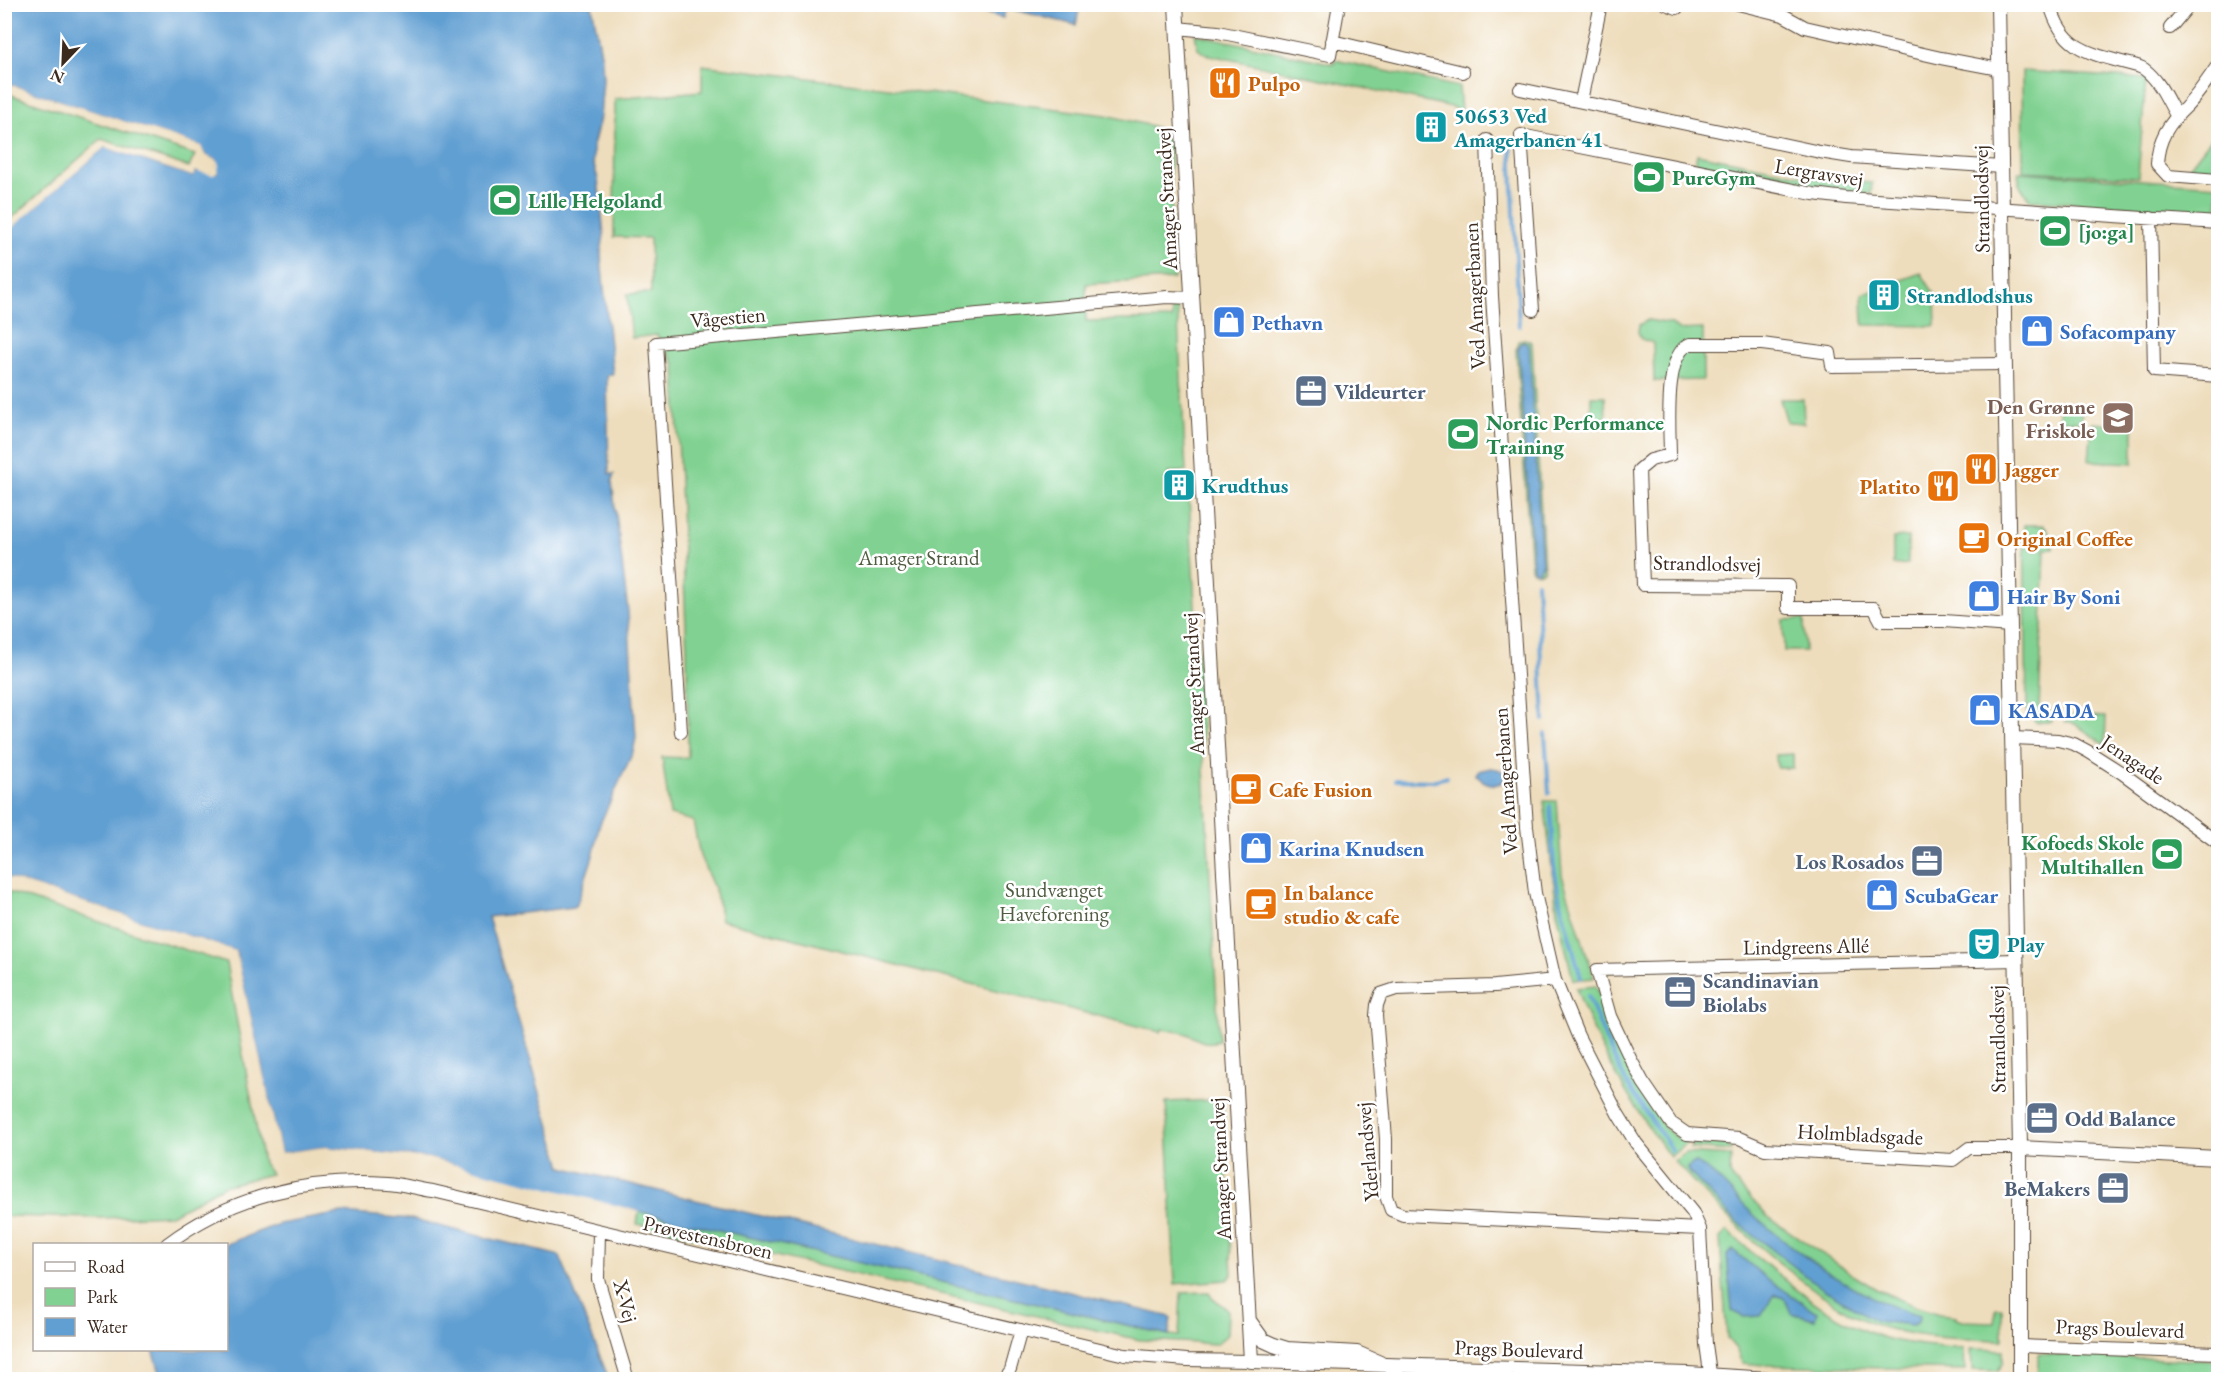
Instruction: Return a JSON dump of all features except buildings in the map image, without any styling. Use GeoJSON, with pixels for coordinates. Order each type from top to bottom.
{"type":"FeatureCollection","features":[{"type":"Feature","properties":{"kind":"street","name":"Amager Strandvej"},"geometry":{"type":"LineString","coordinates":[[1176,4],[1251,1361]]}},
{"type":"Feature","properties":{"kind":"street"},"geometry":{"type":"LineString","coordinates":[[1177,28],[1218,32],[1330,55],[1339,4]]}},
{"type":"Feature","properties":{"kind":"street"},"geometry":{"type":"LineString","coordinates":[[1581,101],[1601,4]]}},
{"type":"Feature","properties":{"kind":"street"},"geometry":{"type":"LineString","coordinates":[[1738,4],[1783,15],[1805,27],[1999,69]]}},
{"type":"Feature","properties":{"kind":"street","name":"Strandlodsvej"},"geometry":{"type":"LineString","coordinates":[[1998,4],[2017,960],[2020,1380]]}},
{"type":"Feature","properties":{"kind":"street"},"geometry":{"type":"LineString","coordinates":[[2050,4],[2059,27],[2073,45],[2090,53],[2142,67],[2156,80],[2176,115]]}},
{"type":"Feature","properties":{"kind":"street"},"geometry":{"type":"LineString","coordinates":[[2170,28],[2190,4]]}},
{"type":"Feature","properties":{"kind":"street"},"geometry":{"type":"LineString","coordinates":[[1332,41],[1463,72]]}},
{"type":"Feature","properties":{"kind":"street"},"geometry":{"type":"LineString","coordinates":[[2218,65],[2186,106],[2176,115],[2159,146],[2157,164],[2168,176],[2218,180]]}},
{"type":"Feature","properties":{"kind":"street","name":"Lergravsvej"},"geometry":{"type":"LineString","coordinates":[[1520,88],[1830,154],[2001,167]]}},
{"type":"Feature","properties":{"kind":"street","name":"Lergravsvej"},"geometry":{"type":"LineString","coordinates":[[1533,310],[1521,135],[1829,196],[2218,223]]}},
{"type":"Feature","properties":{"kind":"street","name":"Ved Amagerbanen"},"geometry":{"type":"LineString","coordinates":[[1487,140],[1492,296],[1527,827],[1535,893],[1556,980],[1578,1036],[1618,1114],[1643,1152],[1693,1213],[1700,1229],[1710,1378]]}},
{"type":"Feature","properties":{"kind":"street"},"geometry":{"type":"LineString","coordinates":[[2151,218],[2154,371],[2218,376]]}},
{"type":"Feature","properties":{"kind":"street","name":"Vågestien"},"geometry":{"type":"LineString","coordinates":[[681,732],[656,343],[1167,297],[1192,298]]}},
{"type":"Feature","properties":{"kind":"street","name":"Strandlodsvej"},"geometry":{"type":"LineString","coordinates":[[2005,364],[1832,366],[1830,353],[1762,345],[1690,344],[1683,346],[1671,378],[1670,455],[1651,460],[1639,470],[1643,585],[1788,585],[1788,608],[1874,608],[1881,621],[1944,621],[2010,626]]}},
{"type":"Feature","properties":{"kind":"street","name":"Jenagade"},"geometry":{"type":"LineString","coordinates":[[2013,738],[2058,740],[2074,744],[2122,773],[2218,843]]}},
{"type":"Feature","properties":{"kind":"street","name":"Lindgreens Allé"},"geometry":{"type":"LineString","coordinates":[[1597,970],[2017,960]]}},
{"type":"Feature","properties":{"kind":"street","name":"Holmbladsgade"},"geometry":{"type":"LineString","coordinates":[[1597,970],[1610,1016],[1643,1082],[1671,1123],[1687,1134],[1739,1138],[1765,1149],[1953,1160],[1969,1148],[2020,1148],[2218,1158]]}},
{"type":"Feature","properties":{"kind":"street","name":"Yderlandsvej"},"geometry":{"type":"LineString","coordinates":[[1556,980],[1495,986],[1396,989],[1381,994],[1376,1015],[1386,1140],[1386,1196],[1390,1210],[1403,1215],[1700,1229]]}},
{"type":"Feature","properties":{"kind":"street","name":"Prøvestensbroen"},"geometry":{"type":"LineString","coordinates":[[170,1243],[185,1231],[222,1210],[262,1195],[304,1185],[347,1181],[391,1183],[1125,1354],[1187,1360],[1251,1361]]}},
{"type":"Feature","properties":{"kind":"street","name":"X-Vej"},"geometry":{"type":"LineString","coordinates":[[599,1232],[598,1279],[627,1380]]}},
{"type":"Feature","properties":{"kind":"street"},"geometry":{"type":"LineString","coordinates":[[1249,1319],[1263,1340],[1274,1345],[1287,1349],[1357,1353],[1384,1365]]}},
{"type":"Feature","properties":{"kind":"street"},"geometry":{"type":"LineString","coordinates":[[1002,1380],[1010,1369],[1021,1330]]}},
{"type":"Feature","properties":{"kind":"street","name":"Prags Boulevard"},"geometry":{"type":"LineString","coordinates":[[2021,1346],[2218,1353]]}},
{"type":"Feature","properties":{"kind":"street","name":"Prags Boulevard"},"geometry":{"type":"LineString","coordinates":[[1251,1361],[1786,1380]]}},
{"type":"Feature","properties":{"kind":"green space"},"geometry":{"type":"Polygon","coordinates":[[[1195,34],[1334,64],[1335,60],[1459,87],[1461,112],[1452,107],[1205,54],[1198,49],[1195,34]]]}},
{"type":"Feature","properties":{"kind":"green space"},"geometry":{"type":"Polygon","coordinates":[[[702,65],[1106,115],[1152,126],[1169,133],[1174,279],[1086,284],[1086,321],[1172,319],[1171,302],[1177,303],[1186,471],[1169,473],[1171,498],[1189,497],[1219,1041],[1205,1042],[1181,1032],[1162,1029],[1161,1032],[721,920],[716,893],[700,856],[693,821],[670,815],[662,757],[688,758],[687,651],[675,364],[657,335],[632,338],[627,294],[651,293],[650,238],[614,237],[615,99],[702,91],[702,65]]]}},
{"type":"Feature","properties":{"kind":"green space"},"geometry":{"type":"Polygon","coordinates":[[[2022,71],[2146,79],[2138,177],[2023,171],[2022,71]]]}},
{"type":"Feature","properties":{"kind":"green space"},"geometry":{"type":"Polygon","coordinates":[[[5,93],[195,155],[189,167],[101,139],[5,224],[5,93]]]}},
{"type":"Feature","properties":{"kind":"green space"},"geometry":{"type":"Polygon","coordinates":[[[2218,130],[2218,165],[2211,174],[2186,171],[2218,130]]]}},
{"type":"Feature","properties":{"kind":"green space"},"geometry":{"type":"Polygon","coordinates":[[[1697,154],[1825,180],[1872,183],[1871,194],[1800,188],[1695,164],[1697,154]]]}},
{"type":"Feature","properties":{"kind":"green space"},"geometry":{"type":"Polygon","coordinates":[[[2019,172],[2218,185],[2218,213],[2030,200],[2019,184],[2019,172]]]}},
{"type":"Feature","properties":{"kind":"green space"},"geometry":{"type":"Polygon","coordinates":[[[1921,273],[1935,295],[1936,326],[1863,325],[1862,294],[1921,273]]]}},
{"type":"Feature","properties":{"kind":"green space"},"geometry":{"type":"Polygon","coordinates":[[[1648,320],[1672,324],[1678,330],[1703,329],[1703,380],[1654,381],[1653,343],[1641,339],[1638,332],[1639,325],[1648,320]]]}},
{"type":"Feature","properties":{"kind":"green space"},"geometry":{"type":"Polygon","coordinates":[[[1523,339],[1532,343],[1544,570],[1538,573],[1531,568],[1516,350],[1518,341],[1523,339]]]}},
{"type":"Feature","properties":{"kind":"green space"},"geometry":{"type":"Polygon","coordinates":[[[1591,396],[1605,396],[1606,421],[1591,421],[1591,396]]]}},
{"type":"Feature","properties":{"kind":"green space"},"geometry":{"type":"Polygon","coordinates":[[[1780,399],[1803,399],[1804,423],[1787,422],[1780,399]]]}},
{"type":"Feature","properties":{"kind":"green space"},"geometry":{"type":"Polygon","coordinates":[[[2060,403],[2082,405],[2081,422],[2059,420],[2060,403]]]}},
{"type":"Feature","properties":{"kind":"green space"},"geometry":{"type":"Polygon","coordinates":[[[2092,423],[2133,426],[2133,463],[2089,461],[2092,423]]]}},
{"type":"Feature","properties":{"kind":"green space"},"geometry":{"type":"Polygon","coordinates":[[[2024,525],[2047,527],[2053,546],[2053,549],[2045,549],[2039,709],[2051,711],[2051,722],[2036,722],[2027,712],[2024,525]]]}},
{"type":"Feature","properties":{"kind":"green space"},"geometry":{"type":"Polygon","coordinates":[[[1908,537],[1908,564],[1893,565],[1893,538],[1908,537]]]}},
{"type":"Feature","properties":{"kind":"green space"},"geometry":{"type":"Polygon","coordinates":[[[1804,619],[1805,651],[1784,651],[1783,620],[1804,619]]]}},
{"type":"Feature","properties":{"kind":"green space"},"geometry":{"type":"Polygon","coordinates":[[[2065,715],[2106,717],[2105,745],[2075,724],[2065,722],[2065,715]]]}},
{"type":"Feature","properties":{"kind":"green space"},"geometry":{"type":"Polygon","coordinates":[[[1793,754],[1793,768],[1777,768],[1776,755],[1793,754]]]}},
{"type":"Feature","properties":{"kind":"green space"},"geometry":{"type":"Polygon","coordinates":[[[1544,801],[1557,801],[1562,875],[1594,978],[1573,980],[1557,911],[1544,801]]]}},
{"type":"Feature","properties":{"kind":"green space"},"geometry":{"type":"Polygon","coordinates":[[[5,891],[226,963],[263,1163],[271,1174],[223,1186],[171,1215],[102,1218],[5,1216],[5,891]]]}},
{"type":"Feature","properties":{"kind":"green space"},"geometry":{"type":"Polygon","coordinates":[[[1596,986],[1626,1062],[1665,1128],[1676,1137],[1688,1142],[1670,1157],[1642,1117],[1594,1033],[1576,988],[1596,986]]]}},
{"type":"Feature","properties":{"kind":"green space"},"geometry":{"type":"Polygon","coordinates":[[[1213,1100],[1223,1104],[1232,1275],[1227,1280],[1175,1284],[1166,1102],[1213,1100]]]}},
{"type":"Feature","properties":{"kind":"green space"},"geometry":{"type":"Polygon","coordinates":[[[1695,1142],[1729,1144],[1731,1151],[1690,1148],[1695,1142]]]}},
{"type":"Feature","properties":{"kind":"green space"},"geometry":{"type":"Polygon","coordinates":[[[1685,1153],[1731,1156],[1730,1174],[1767,1216],[1876,1289],[1917,1307],[1939,1314],[1956,1316],[1956,1319],[1962,1321],[1994,1322],[1996,1308],[2002,1308],[2003,1340],[1948,1338],[1906,1333],[1871,1323],[1851,1313],[1792,1273],[1756,1244],[1674,1161],[1685,1153]]]}},
{"type":"Feature","properties":{"kind":"green space"},"geometry":{"type":"Polygon","coordinates":[[[639,1211],[1169,1335],[1179,1336],[1181,1293],[1209,1292],[1228,1310],[1227,1335],[1216,1344],[1140,1340],[637,1224],[639,1211]]]}},
{"type":"Feature","properties":{"kind":"green space"},"geometry":{"type":"Polygon","coordinates":[[[1727,1231],[1819,1306],[1861,1329],[1892,1340],[1964,1349],[1965,1370],[1742,1363],[1736,1349],[1727,1338],[1720,1238],[1727,1231]]]}},
{"type":"Feature","properties":{"kind":"green space"},"geometry":{"type":"Polygon","coordinates":[[[1971,1349],[2003,1350],[2003,1363],[1998,1371],[1972,1370],[1971,1349]]]}},
{"type":"Feature","properties":{"kind":"green space"},"geometry":{"type":"Polygon","coordinates":[[[2038,1354],[2218,1361],[2218,1379],[2049,1379],[2048,1376],[2038,1375],[2038,1354]]]}},
{"type":"Feature","properties":{"kind":"water"},"geometry":{"type":"Polygon","coordinates":[[[1080,4],[1076,25],[1006,8],[1003,18],[973,10],[971,14],[933,5],[923,5],[1080,4]]]}},
{"type":"Feature","properties":{"kind":"water"},"geometry":{"type":"Polygon","coordinates":[[[5,5],[592,5],[602,59],[603,80],[600,118],[593,146],[593,162],[598,179],[604,235],[601,253],[613,374],[607,375],[609,474],[614,474],[612,482],[628,611],[636,738],[633,752],[599,826],[594,853],[577,904],[574,907],[488,917],[562,1167],[1171,1317],[1169,1335],[556,1192],[428,1158],[325,1147],[281,1153],[236,951],[5,877],[4,234],[105,147],[192,176],[196,171],[217,173],[216,160],[205,155],[200,146],[5,83],[5,5]]]}},
{"type":"Feature","properties":{"kind":"water"},"geometry":{"type":"Polygon","coordinates":[[[1523,341],[1529,344],[1542,566],[1538,571],[1534,571],[1533,568],[1518,346],[1523,341]]]}},
{"type":"Feature","properties":{"kind":"water"},"geometry":{"type":"Polygon","coordinates":[[[1491,768],[1504,773],[1500,783],[1488,783],[1476,775],[1478,771],[1491,768]]]}},
{"type":"Feature","properties":{"kind":"water"},"geometry":{"type":"Polygon","coordinates":[[[1695,1162],[1720,1180],[1749,1210],[1812,1262],[1875,1299],[1919,1316],[1918,1322],[1913,1325],[1876,1321],[1823,1289],[1738,1223],[1689,1172],[1687,1168],[1695,1162]]]}},
{"type":"Feature","properties":{"kind":"water"},"geometry":{"type":"Polygon","coordinates":[[[342,1213],[411,1219],[560,1256],[609,1379],[162,1379],[153,1351],[228,1351],[228,1243],[279,1224],[342,1213]]]}},
{"type":"Feature","properties":{"kind":"water"},"geometry":{"type":"Polygon","coordinates":[[[1733,1250],[1765,1277],[1817,1312],[1815,1319],[1791,1313],[1785,1299],[1775,1294],[1761,1316],[1743,1317],[1732,1311],[1727,1255],[1733,1250]]]}},
{"type":"Feature","properties":{"kind":"pier"},"geometry":{"type":"Polygon","coordinates":[[[5,83],[201,146],[205,155],[216,160],[219,165],[217,173],[213,175],[196,171],[192,176],[105,147],[5,234],[4,230],[104,144],[191,173],[196,168],[213,172],[216,166],[214,162],[203,157],[198,148],[4,86],[5,83]]]}},
{"type":"Feature","properties":{"kind":"pier"},"geometry":{"type":"Polygon","coordinates":[[[5,877],[236,951],[281,1153],[325,1147],[428,1158],[639,1211],[639,1214],[427,1161],[325,1150],[280,1156],[234,954],[4,880],[5,877]]]}},
{"type":"Feature","properties":{"kind":"waterway"},"geometry":{"type":"LineString","coordinates":[[1511,144],[1519,326]]}},
{"type":"Feature","properties":{"kind":"waterway"},"geometry":{"type":"LineString","coordinates":[[1537,582],[1544,720]]}},
{"type":"Feature","properties":{"kind":"waterway"},"geometry":{"type":"LineString","coordinates":[[1545,734],[1549,793]]}},
{"type":"Feature","properties":{"kind":"waterway"},"geometry":{"type":"LineString","coordinates":[[1396,780],[1432,781],[1447,777]]}},
{"type":"Feature","properties":{"kind":"waterway"},"geometry":{"type":"LineString","coordinates":[[1550,806],[1554,865],[1560,902],[1581,978]]}},
{"type":"Feature","properties":{"kind":"waterway"},"geometry":{"type":"LineString","coordinates":[[1588,996],[1627,1084],[1672,1150]]}},
{"type":"Feature","properties":{"kind":"place","name":"Pulpo"},"geometry":{"type":"Point","coordinates":[1225,83]}},
{"type":"Feature","properties":{"kind":"place","name":"50653 Ved Amagerbanen 41"},"geometry":{"type":"Point","coordinates":[1431,127]}},
{"type":"Feature","properties":{"kind":"place","name":"PureGym"},"geometry":{"type":"Point","coordinates":[1649,177]}},
{"type":"Feature","properties":{"kind":"place","name":"Lille Helgoland"},"geometry":{"type":"Point","coordinates":[505,200]}},
{"type":"Feature","properties":{"kind":"place","name":"[jo:ga]"},"geometry":{"type":"Point","coordinates":[2055,231]}},
{"type":"Feature","properties":{"kind":"place","name":"Strandlodshus"},"geometry":{"type":"Point","coordinates":[1884,295]}},
{"type":"Feature","properties":{"kind":"place","name":"Pethavn"},"geometry":{"type":"Point","coordinates":[1229,322]}},
{"type":"Feature","properties":{"kind":"place","name":"Sofacompany"},"geometry":{"type":"Point","coordinates":[2037,331]}},
{"type":"Feature","properties":{"kind":"place","name":"Vildeurter"},"geometry":{"type":"Point","coordinates":[1311,391]}},
{"type":"Feature","properties":{"kind":"place","name":"Den Grønne Friskole"},"geometry":{"type":"Point","coordinates":[2118,418]}},
{"type":"Feature","properties":{"kind":"place","name":"Nordic Performance Training"},"geometry":{"type":"Point","coordinates":[1463,434]}},
{"type":"Feature","properties":{"kind":"place","name":"Jagger"},"geometry":{"type":"Point","coordinates":[1981,469]}},
{"type":"Feature","properties":{"kind":"place","name":"Krudthus"},"geometry":{"type":"Point","coordinates":[1179,485]}},
{"type":"Feature","properties":{"kind":"place","name":"Platito"},"geometry":{"type":"Point","coordinates":[1943,486]}},
{"type":"Feature","properties":{"kind":"place","name":"Original Coffee"},"geometry":{"type":"Point","coordinates":[1974,538]}},
{"type":"Feature","properties":{"kind":"place","name":"Hair By Soni"},"geometry":{"type":"Point","coordinates":[1984,596]}},
{"type":"Feature","properties":{"kind":"place","name":"KASADA"},"geometry":{"type":"Point","coordinates":[1985,710]}},
{"type":"Feature","properties":{"kind":"place","name":"Cafe Fusion"},"geometry":{"type":"Point","coordinates":[1246,789]}},
{"type":"Feature","properties":{"kind":"place","name":"Karina Knudsen"},"geometry":{"type":"Point","coordinates":[1256,848]}},
{"type":"Feature","properties":{"kind":"place","name":"Kofoeds Skole Multihallen"},"geometry":{"type":"Point","coordinates":[2167,854]}},
{"type":"Feature","properties":{"kind":"place","name":"Los Rosados"},"geometry":{"type":"Point","coordinates":[1927,861]}},
{"type":"Feature","properties":{"kind":"place","name":"ScubaGear"},"geometry":{"type":"Point","coordinates":[1882,895]}},
{"type":"Feature","properties":{"kind":"place","name":"In balance studio & cafe"},"geometry":{"type":"Point","coordinates":[1261,904]}},
{"type":"Feature","properties":{"kind":"place","name":"Play"},"geometry":{"type":"Point","coordinates":[1984,944]}},
{"type":"Feature","properties":{"kind":"place","name":"Scandinavian Biolabs"},"geometry":{"type":"Point","coordinates":[1680,992]}},
{"type":"Feature","properties":{"kind":"place","name":"Odd Balance"},"geometry":{"type":"Point","coordinates":[2042,1118]}},
{"type":"Feature","properties":{"kind":"place","name":"BeMakers"},"geometry":{"type":"Point","coordinates":[2113,1188]}},
{"type":"Feature","properties":{"kind":"park label","name":"Amager Strand"},"geometry":{"type":"Point","coordinates":[919,557]}},
{"type":"Feature","properties":{"kind":"park label","name":"Sundvænget Haveforening"},"geometry":{"type":"Point","coordinates":[1054,901]}}]}
